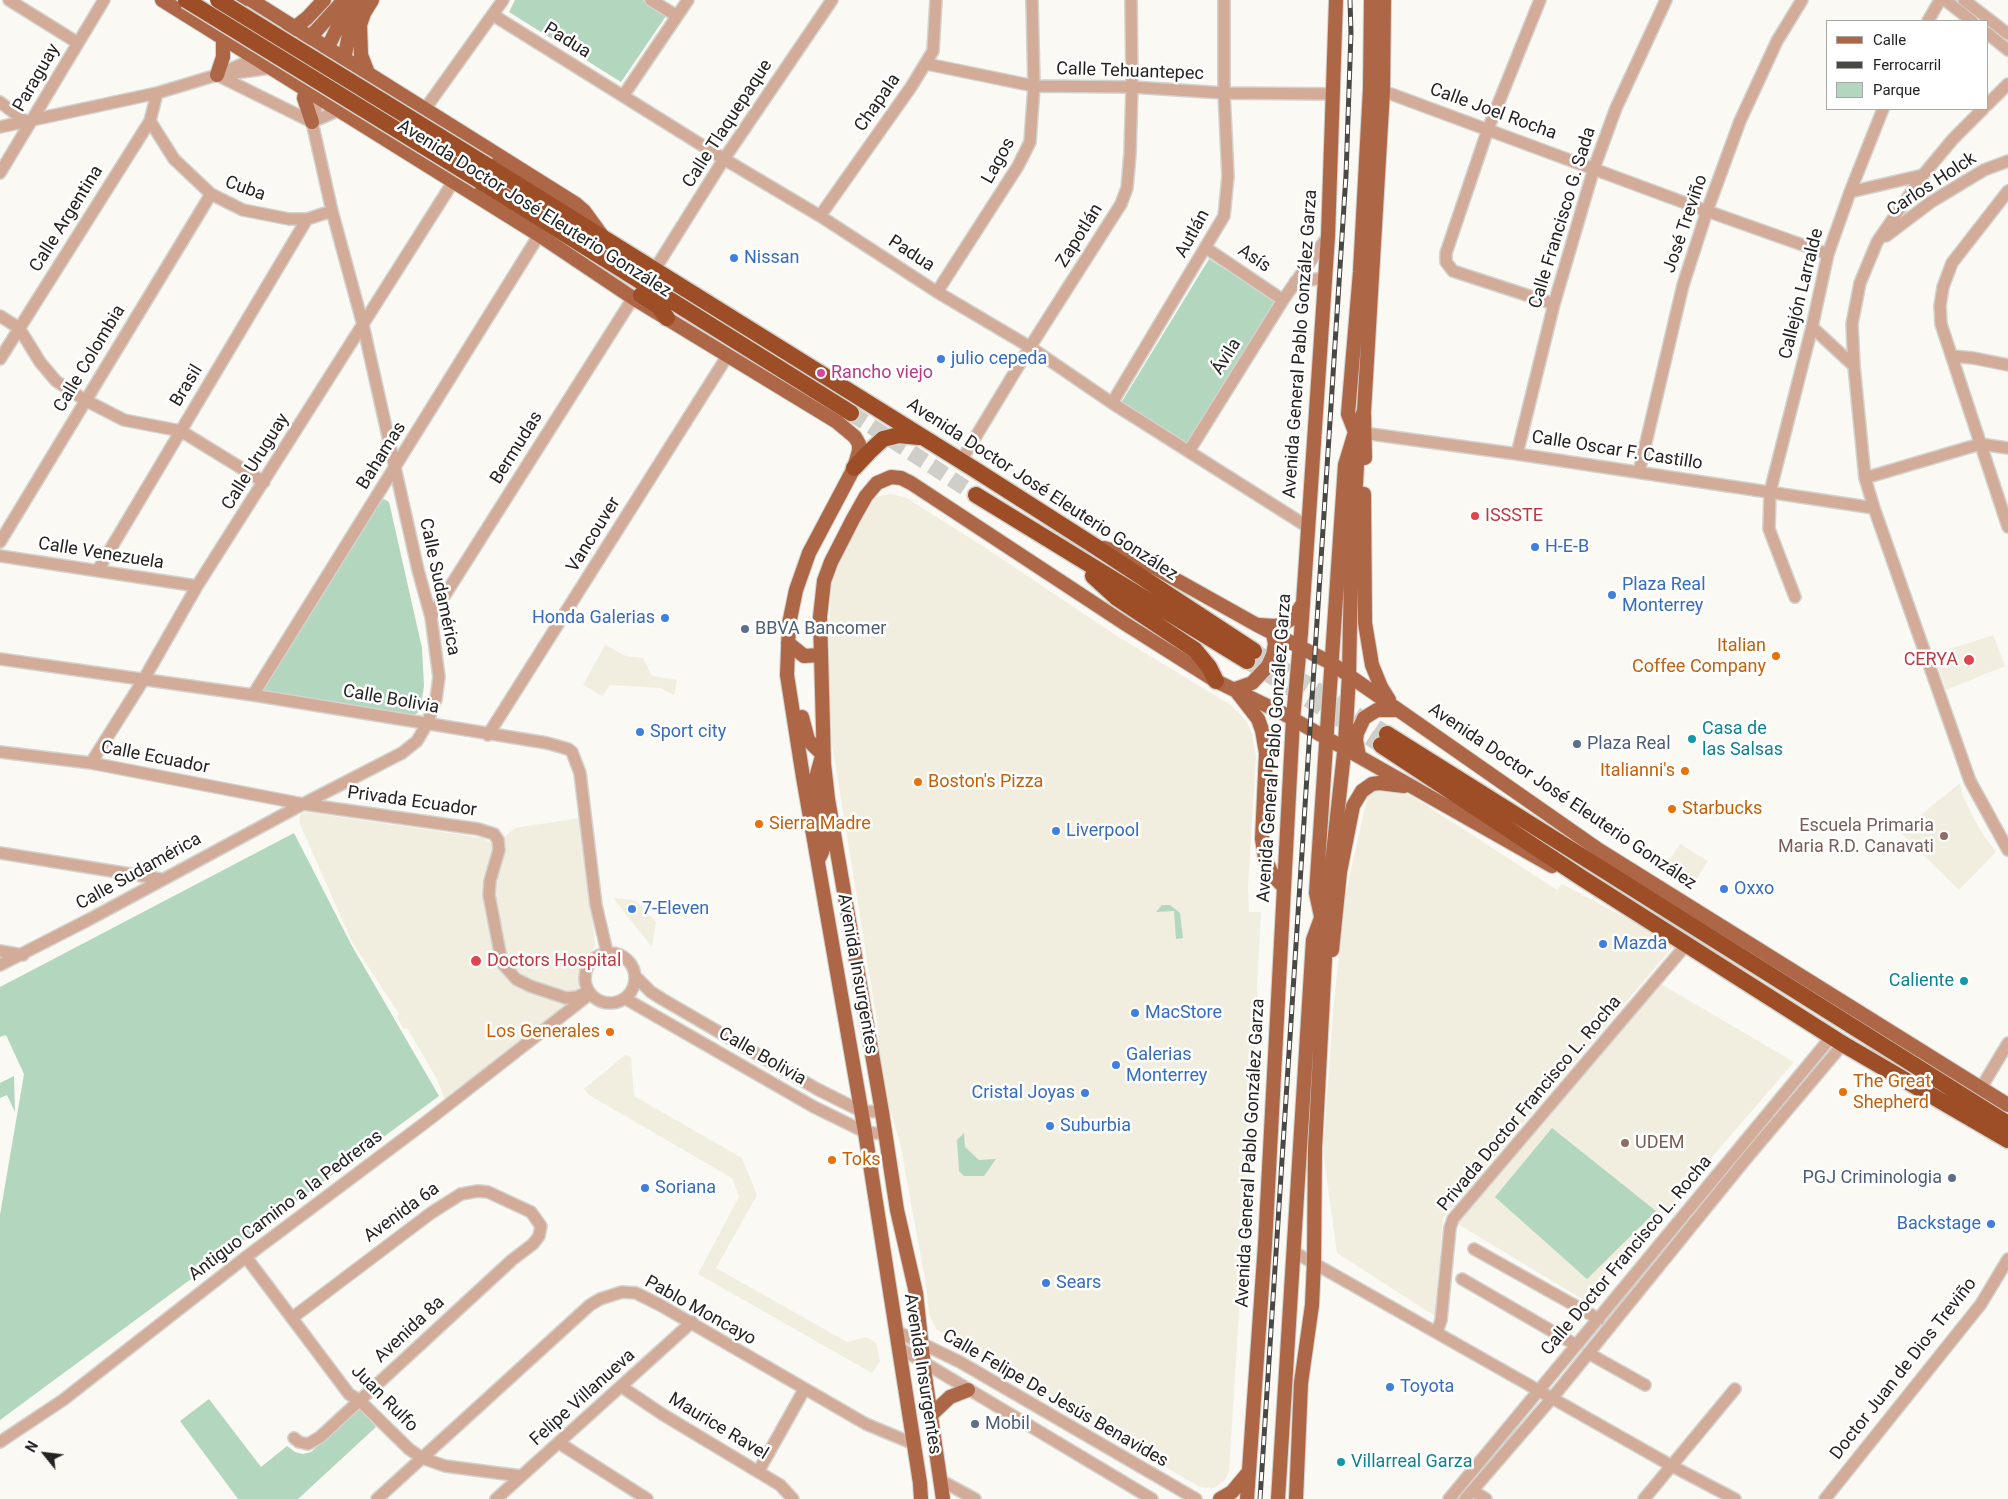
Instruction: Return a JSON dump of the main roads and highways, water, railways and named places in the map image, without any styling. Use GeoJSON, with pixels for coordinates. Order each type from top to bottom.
{"type":"FeatureCollection","features":[{"type":"Feature","properties":{"kind":"highway","name":"Avenida Doctor José Eleuterio González"},"geometry":{"type":"LineString","coordinates":[[186,0],[851,413]]}},
{"type":"Feature","properties":{"kind":"highway","name":"Avenida Doctor José Eleuterio González"},"geometry":{"type":"LineString","coordinates":[[218,0],[924,437],[1093,545],[1250,656],[1063,550],[976,495]]}},
{"type":"Feature","properties":{"kind":"highway"},"geometry":{"type":"LineString","coordinates":[[576,242],[583,256],[651,301],[663,311],[667,318]]}},
{"type":"Feature","properties":{"kind":"highway"},"geometry":{"type":"LineString","coordinates":[[854,468],[883,439],[899,435],[924,437]]}},
{"type":"Feature","properties":{"kind":"highway"},"geometry":{"type":"LineString","coordinates":[[1063,550],[1117,598],[1195,650],[1209,667],[1216,681]]}},
{"type":"Feature","properties":{"kind":"highway","name":"Avenida Doctor José Eleuterio González"},"geometry":{"type":"LineString","coordinates":[[2008,1124],[1384,740],[1582,878],[1686,945],[1838,1040],[2008,1140]]}},
{"type":"Feature","properties":{"kind":"main road","name":"Avenida Doctor José Eleuterio González"},"geometry":{"type":"LineString","coordinates":[[162,0],[539,236],[633,298],[850,431],[859,444],[854,468]]}},
{"type":"Feature","properties":{"kind":"main road"},"geometry":{"type":"LineString","coordinates":[[205,27],[220,29],[228,27],[240,13],[239,0]]}},
{"type":"Feature","properties":{"kind":"main road"},"geometry":{"type":"LineString","coordinates":[[251,0],[295,28]]}},
{"type":"Feature","properties":{"kind":"main road"},"geometry":{"type":"LineString","coordinates":[[256,58],[295,28],[324,0]]}},
{"type":"Feature","properties":{"kind":"main road"},"geometry":{"type":"LineString","coordinates":[[270,68],[309,36],[344,0]]}},
{"type":"Feature","properties":{"kind":"main road"},"geometry":{"type":"LineString","coordinates":[[342,112],[343,75],[339,51],[351,0]]}},
{"type":"Feature","properties":{"kind":"main road"},"geometry":{"type":"LineString","coordinates":[[319,98],[352,19],[362,0]]}},
{"type":"Feature","properties":{"kind":"main road"},"geometry":{"type":"LineString","coordinates":[[343,75],[362,70],[360,25],[364,13],[372,0]]}},
{"type":"Feature","properties":{"kind":"main road","name":"Avenida General Pablo González Garza"},"geometry":{"type":"LineString","coordinates":[[1247,1499],[1263,1272],[1293,719],[1300,646],[1328,236],[1336,0]]}},
{"type":"Feature","properties":{"kind":"main road"},"geometry":{"type":"LineString","coordinates":[[1278,1499],[1313,940],[1328,900],[1344,750],[1349,675],[1350,598],[1357,465],[1364,411],[1376,90],[1371,0]]}},
{"type":"Feature","properties":{"kind":"main road"},"geometry":{"type":"LineString","coordinates":[[1359,756],[1356,740],[1364,718],[1377,710],[1395,709],[1381,687],[1369,658],[1364,623],[1360,432],[1348,414],[1384,0]]}},
{"type":"Feature","properties":{"kind":"main road","name":"Avenida Doctor José Eleuterio González"},"geometry":{"type":"LineString","coordinates":[[295,28],[339,51],[362,70],[576,204],[584,211],[603,237]]}},
{"type":"Feature","properties":{"kind":"main road"},"geometry":{"type":"LineString","coordinates":[[217,75],[223,57],[223,39]]}},
{"type":"Feature","properties":{"kind":"main road"},"geometry":{"type":"LineString","coordinates":[[312,122],[304,98],[305,90],[339,51]]}},
{"type":"Feature","properties":{"kind":"main road"},"geometry":{"type":"LineString","coordinates":[[366,127],[361,111],[366,95],[380,86],[389,86]]}},
{"type":"Feature","properties":{"kind":"main road"},"geometry":{"type":"LineString","coordinates":[[1296,1499],[1301,1383],[1312,1305],[1315,1148],[1326,940],[1316,893],[1345,465],[1360,432]]}},
{"type":"Feature","properties":{"kind":"main road","name":"Avenida Insurgentes"},"geometry":{"type":"LineString","coordinates":[[854,468],[809,553],[796,590],[789,624],[787,675],[792,715],[865,1132],[921,1499]]}},
{"type":"Feature","properties":{"kind":"main road","name":"Avenida Insurgentes"},"geometry":{"type":"LineString","coordinates":[[942,1499],[916,1293],[897,1210],[828,799],[823,755],[820,655],[820,617],[824,581],[831,562],[866,496],[877,483],[891,477],[901,478],[911,482],[1124,623],[1216,681]]}},
{"type":"Feature","properties":{"kind":"main road"},"geometry":{"type":"LineString","coordinates":[[831,562],[842,516],[838,511],[832,510]]}},
{"type":"Feature","properties":{"kind":"main road","name":"Avenida Doctor José Eleuterio González"},"geometry":{"type":"LineString","coordinates":[[1093,545],[1139,559],[1257,625],[1300,646],[1349,675],[1395,709],[1600,850],[2008,1105]]}},
{"type":"Feature","properties":{"kind":"main road"},"geometry":{"type":"LineString","coordinates":[[1334,623],[1350,598],[1363,592]]}},
{"type":"Feature","properties":{"kind":"main road"},"geometry":{"type":"LineString","coordinates":[[1257,625],[1274,626],[1283,624],[1294,617],[1302,605]]}},
{"type":"Feature","properties":{"kind":"main road"},"geometry":{"type":"LineString","coordinates":[[1235,689],[1252,683],[1268,666],[1275,644],[1272,633]]}},
{"type":"Feature","properties":{"kind":"main road"},"geometry":{"type":"LineString","coordinates":[[788,643],[804,656],[820,655]]}},
{"type":"Feature","properties":{"kind":"main road"},"geometry":{"type":"LineString","coordinates":[[787,675],[796,687],[804,732],[808,740],[823,755],[814,785],[825,842],[817,861]]}},
{"type":"Feature","properties":{"kind":"main road"},"geometry":{"type":"LineString","coordinates":[[1216,681],[1293,719],[1344,750],[1359,756],[1565,873],[1582,878]]}},
{"type":"Feature","properties":{"kind":"main road"},"geometry":{"type":"LineString","coordinates":[[1235,689],[1258,719],[1262,730],[1266,753],[1262,839],[1265,858],[1273,876],[1284,887]]}},
{"type":"Feature","properties":{"kind":"main road"},"geometry":{"type":"LineString","coordinates":[[1322,992],[1331,966],[1340,872],[1353,806],[1362,790],[1372,784],[1379,783],[1412,787]]}},
{"type":"Feature","properties":{"kind":"main road"},"geometry":{"type":"LineString","coordinates":[[931,1415],[950,1397],[968,1390]]}},
{"type":"Feature","properties":{"kind":"main road"},"geometry":{"type":"LineString","coordinates":[[1220,1499],[1232,1492],[1248,1474]]}},
{"type":"Feature","properties":{"kind":"tunnel"},"geometry":{"type":"LineString","coordinates":[[851,413],[976,495]]}},
{"type":"Feature","properties":{"kind":"tunnel"},"geometry":{"type":"LineString","coordinates":[[1254,651],[1387,734]]}},
{"type":"Feature","properties":{"kind":"tunnel"},"geometry":{"type":"LineString","coordinates":[[1247,661],[1381,745]]}},
{"type":"Feature","properties":{"kind":"railway"},"geometry":{"type":"LineString","coordinates":[[1260,1499],[1346,175],[1351,33],[1350,0]]}},
{"type":"Feature","properties":{"kind":"place","name":"Nissan"},"geometry":{"type":"Point","coordinates":[734,258]}},
{"type":"Feature","properties":{"kind":"place","name":"julio cepeda"},"geometry":{"type":"Point","coordinates":[941,359]}},
{"type":"Feature","properties":{"kind":"place","name":"Rancho viejo"},"geometry":{"type":"Point","coordinates":[821,373]}},
{"type":"Feature","properties":{"kind":"place","name":"ISSSTE"},"geometry":{"type":"Point","coordinates":[1475,516]}},
{"type":"Feature","properties":{"kind":"place","name":"H-E-B"},"geometry":{"type":"Point","coordinates":[1535,547]}},
{"type":"Feature","properties":{"kind":"place","name":"Plaza Real Monterrey"},"geometry":{"type":"Point","coordinates":[1612,595]}},
{"type":"Feature","properties":{"kind":"place","name":"Honda Galerias"},"geometry":{"type":"Point","coordinates":[665,618]}},
{"type":"Feature","properties":{"kind":"place","name":"BBVA Bancomer"},"geometry":{"type":"Point","coordinates":[745,629]}},
{"type":"Feature","properties":{"kind":"place","name":"Italian Coffee Company"},"geometry":{"type":"Point","coordinates":[1776,656]}},
{"type":"Feature","properties":{"kind":"place","name":"CERYA"},"geometry":{"type":"Point","coordinates":[1969,660]}},
{"type":"Feature","properties":{"kind":"place","name":"Sport city"},"geometry":{"type":"Point","coordinates":[640,732]}},
{"type":"Feature","properties":{"kind":"place","name":"Casa de las Salsas"},"geometry":{"type":"Point","coordinates":[1692,739]}},
{"type":"Feature","properties":{"kind":"place","name":"Plaza Real"},"geometry":{"type":"Point","coordinates":[1577,744]}},
{"type":"Feature","properties":{"kind":"place","name":"Italianni's"},"geometry":{"type":"Point","coordinates":[1685,771]}},
{"type":"Feature","properties":{"kind":"place","name":"Boston's Pizza"},"geometry":{"type":"Point","coordinates":[918,782]}},
{"type":"Feature","properties":{"kind":"place","name":"Starbucks"},"geometry":{"type":"Point","coordinates":[1672,809]}},
{"type":"Feature","properties":{"kind":"place","name":"Sierra Madre"},"geometry":{"type":"Point","coordinates":[759,824]}},
{"type":"Feature","properties":{"kind":"place","name":"Liverpool"},"geometry":{"type":"Point","coordinates":[1056,831]}},
{"type":"Feature","properties":{"kind":"place","name":"Escuela Primaria Maria R.D. Canavati"},"geometry":{"type":"Point","coordinates":[1944,836]}},
{"type":"Feature","properties":{"kind":"place","name":"Oxxo"},"geometry":{"type":"Point","coordinates":[1724,889]}},
{"type":"Feature","properties":{"kind":"place","name":"7-Eleven"},"geometry":{"type":"Point","coordinates":[632,909]}},
{"type":"Feature","properties":{"kind":"place","name":"Mazda"},"geometry":{"type":"Point","coordinates":[1603,944]}},
{"type":"Feature","properties":{"kind":"place","name":"Doctors Hospital"},"geometry":{"type":"Point","coordinates":[476,961]}},
{"type":"Feature","properties":{"kind":"place","name":"Caliente"},"geometry":{"type":"Point","coordinates":[1964,981]}},
{"type":"Feature","properties":{"kind":"place","name":"MacStore"},"geometry":{"type":"Point","coordinates":[1135,1013]}},
{"type":"Feature","properties":{"kind":"place","name":"Los Generales"},"geometry":{"type":"Point","coordinates":[610,1032]}},
{"type":"Feature","properties":{"kind":"place","name":"Galerias Monterrey"},"geometry":{"type":"Point","coordinates":[1116,1065]}},
{"type":"Feature","properties":{"kind":"place","name":"The Great Shepherd"},"geometry":{"type":"Point","coordinates":[1843,1092]}},
{"type":"Feature","properties":{"kind":"place","name":"Cristal Joyas"},"geometry":{"type":"Point","coordinates":[1085,1093]}},
{"type":"Feature","properties":{"kind":"place","name":"Suburbia"},"geometry":{"type":"Point","coordinates":[1050,1126]}},
{"type":"Feature","properties":{"kind":"place","name":"UDEM"},"geometry":{"type":"Point","coordinates":[1625,1143]}},
{"type":"Feature","properties":{"kind":"place","name":"Toks"},"geometry":{"type":"Point","coordinates":[832,1160]}},
{"type":"Feature","properties":{"kind":"place","name":"PGJ Criminologia"},"geometry":{"type":"Point","coordinates":[1952,1178]}},
{"type":"Feature","properties":{"kind":"place","name":"Soriana"},"geometry":{"type":"Point","coordinates":[645,1188]}},
{"type":"Feature","properties":{"kind":"place","name":"Backstage"},"geometry":{"type":"Point","coordinates":[1991,1224]}},
{"type":"Feature","properties":{"kind":"place","name":"Sears"},"geometry":{"type":"Point","coordinates":[1046,1283]}},
{"type":"Feature","properties":{"kind":"place","name":"Toyota"},"geometry":{"type":"Point","coordinates":[1390,1387]}},
{"type":"Feature","properties":{"kind":"place","name":"Mobil"},"geometry":{"type":"Point","coordinates":[975,1424]}},
{"type":"Feature","properties":{"kind":"place","name":"Villarreal Garza"},"geometry":{"type":"Point","coordinates":[1341,1462]}}]}
